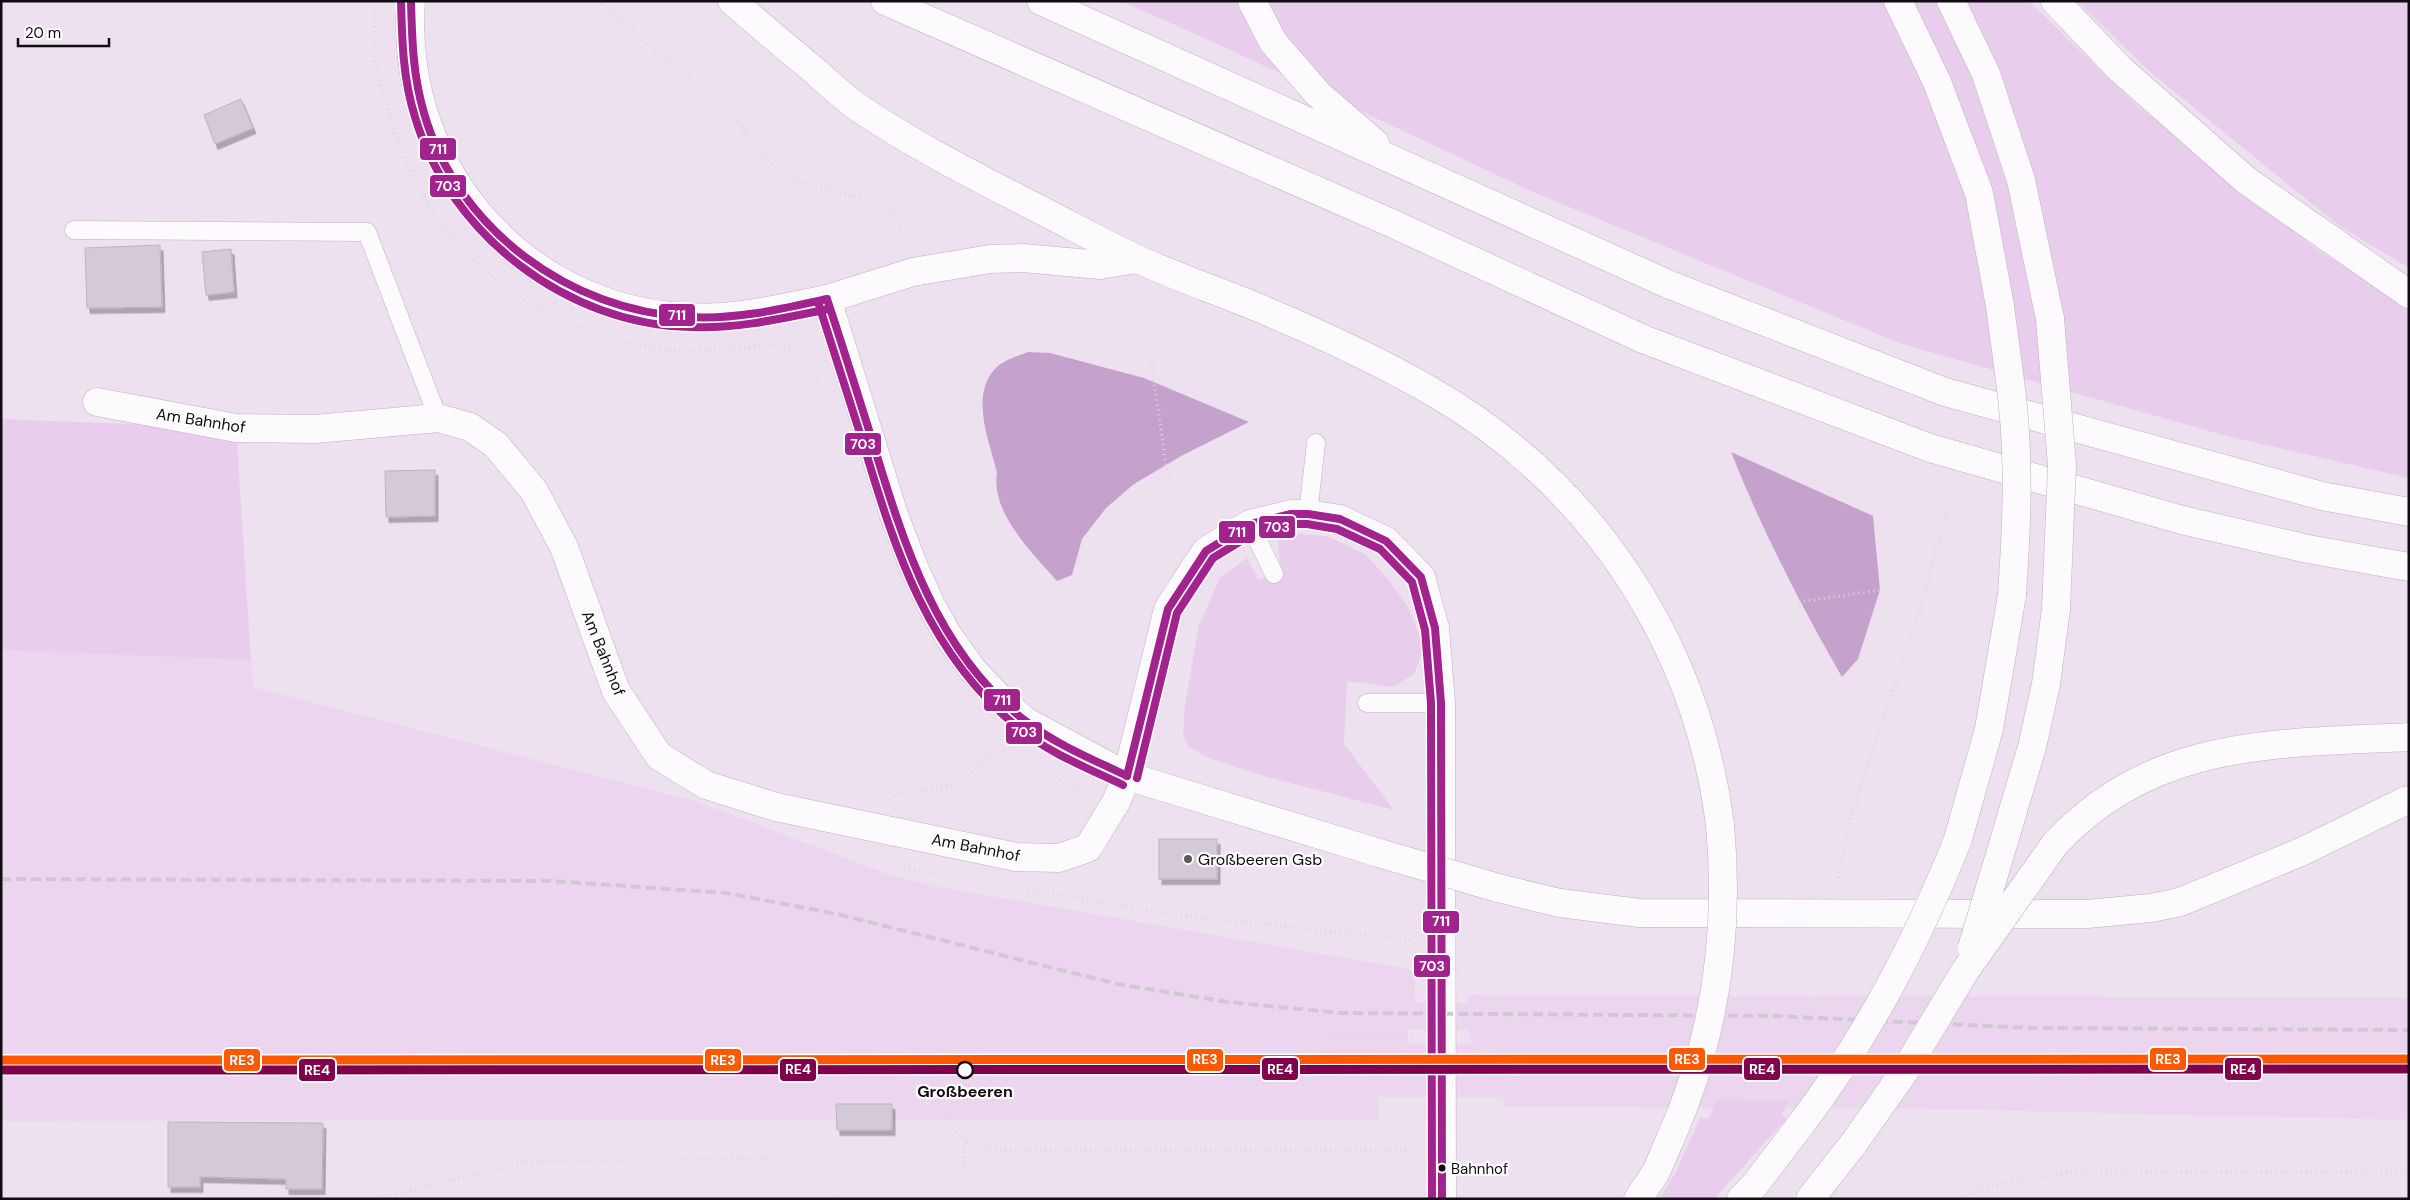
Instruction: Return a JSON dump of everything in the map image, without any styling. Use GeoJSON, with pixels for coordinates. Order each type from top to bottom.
{"type":"FeatureCollection","features":[{"type":"Feature","properties":{"kind":"main road"},"geometry":{"type":"LineString","coordinates":[[411,1],[410,42],[413,74],[420,103],[436,148],[453,179],[474,210],[501,239],[531,263],[567,286],[602,301],[635,310],[670,316],[733,317],[827,299],[913,272],[990,259],[1024,258],[1100,265],[1137,259]]}},
{"type":"Feature","properties":{"kind":"main road"},"geometry":{"type":"LineString","coordinates":[[732,1],[855,105],[954,166],[1137,259],[1275,314],[1432,391],[1475,418],[1523,454],[1563,492],[1598,532],[1630,576],[1658,624],[1681,672],[1707,751],[1720,825],[1724,913],[1719,975],[1701,1056],[1672,1135],[1656,1172],[1638,1199]]}},
{"type":"Feature","properties":{"kind":"main road"},"geometry":{"type":"LineString","coordinates":[[885,1],[1389,222],[1644,339],[1930,448],[2182,520],[2308,549],[2409,567]]}},
{"type":"Feature","properties":{"kind":"main road"},"geometry":{"type":"LineString","coordinates":[[1041,1],[1670,285],[1945,392],[2322,496],[2409,512]]}},
{"type":"Feature","properties":{"kind":"main road"},"geometry":{"type":"LineString","coordinates":[[1252,1],[1273,42],[1318,94],[1399,163]]}},
{"type":"Feature","properties":{"kind":"main road"},"geometry":{"type":"LineString","coordinates":[[1741,1199],[1753,1187],[1802,1123],[1852,1052],[1880,1007],[1922,925],[1958,839],[1989,729],[2012,595],[2017,525],[2016,453],[2011,391],[2000,306],[1979,193],[1938,82],[1898,1]]}},
{"type":"Feature","properties":{"kind":"main road"},"geometry":{"type":"LineString","coordinates":[[1951,1],[1986,74],[2021,180],[2050,319],[2062,465],[2056,609],[2044,693],[2032,747],[1965,971]]}},
{"type":"Feature","properties":{"kind":"main road"},"geometry":{"type":"LineString","coordinates":[[2055,1],[2120,69],[2247,181],[2409,294]]}},
{"type":"Feature","properties":{"kind":"main road"},"geometry":{"type":"LineString","coordinates":[[827,299],[894,515],[913,566],[949,637],[972,669],[999,698],[1025,721],[1127,776],[1379,854],[1498,888],[1560,903],[1639,913],[2087,914],[2151,908],[2180,902],[2207,892],[2301,852],[2408,802]]}},
{"type":"Feature","properties":{"kind":"main road","name":"Am Bahnhof"},"geometry":{"type":"LineString","coordinates":[[98,402],[236,428],[315,430],[438,418],[470,427],[496,445],[534,491],[564,547],[616,691],[660,756],[706,785],[776,807],[1016,857],[1059,858],[1088,848],[1116,802],[1127,776],[1168,609],[1206,551],[1250,524],[1291,514],[1308,514],[1340,519],[1386,541],[1421,577],[1435,628],[1441,703],[1442,1199]]}},
{"type":"Feature","properties":{"kind":"main road"},"geometry":{"type":"LineString","coordinates":[[1810,1199],[1854,1144],[1904,1072],[1965,971],[2055,844],[2086,815],[2134,784],[2158,772],[2203,756],[2272,744],[2409,738]]}},
{"type":"Feature","properties":{"kind":"lane"},"geometry":{"type":"LineString","coordinates":[[74,230],[367,232],[438,418]]}},
{"type":"Feature","properties":{"kind":"lane"},"geometry":{"type":"LineString","coordinates":[[1308,514],[1316,443]]}},
{"type":"Feature","properties":{"kind":"lane"},"geometry":{"type":"LineString","coordinates":[[1250,524],[1274,574]]}},
{"type":"Feature","properties":{"kind":"lane"},"geometry":{"type":"LineString","coordinates":[[1367,703],[1441,703]]}},
{"type":"Feature","properties":{"kind":"path"},"geometry":{"type":"LineString","coordinates":[[378,1],[374,53],[395,138],[406,167],[423,197],[446,228],[468,254],[491,275],[517,295],[549,315],[581,330],[610,338],[665,350],[691,351],[783,346],[803,358],[823,390]]}},
{"type":"Feature","properties":{"kind":"path"},"geometry":{"type":"LineString","coordinates":[[597,1],[694,82],[743,127],[770,164],[796,180],[877,203],[892,211],[900,224]]}},
{"type":"Feature","properties":{"kind":"path"},"geometry":{"type":"LineString","coordinates":[[1460,1],[1462,108]]}},
{"type":"Feature","properties":{"kind":"path"},"geometry":{"type":"LineString","coordinates":[[1150,355],[1168,478]]}},
{"type":"Feature","properties":{"kind":"path"},"geometry":{"type":"LineString","coordinates":[[1836,914],[1843,847],[1858,793],[1902,666],[1947,512]]}},
{"type":"Feature","properties":{"kind":"path"},"geometry":{"type":"LineString","coordinates":[[1799,602],[1880,590]]}},
{"type":"Feature","properties":{"kind":"path"},"geometry":{"type":"LineString","coordinates":[[965,879],[897,867],[886,858],[881,845],[879,828],[881,809],[895,794],[956,785],[976,770],[1001,740]]}},
{"type":"Feature","properties":{"kind":"path"},"geometry":{"type":"LineString","coordinates":[[1013,887],[1177,916],[1414,940]]}},
{"type":"Feature","properties":{"kind":"path"},"geometry":{"type":"LineString","coordinates":[[1331,1036],[1416,1035]]}},
{"type":"Feature","properties":{"kind":"path"},"geometry":{"type":"LineString","coordinates":[[943,1110],[952,1129],[966,1142],[984,1148],[1009,1151],[1415,1150]]}},
{"type":"Feature","properties":{"kind":"path"},"geometry":{"type":"LineString","coordinates":[[966,1142],[963,1153],[968,1181]]}},
{"type":"Feature","properties":{"kind":"path"},"geometry":{"type":"LineString","coordinates":[[376,1199],[525,1162],[766,1158],[839,1199]]}},
{"type":"Feature","properties":{"kind":"path"},"geometry":{"type":"LineString","coordinates":[[1960,1199],[1986,1187],[2077,1171],[2409,1174]]}},
{"type":"Feature","properties":{"kind":"shaded area"},"geometry":{"type":"Polygon","coordinates":[[[1121,1],[2029,1],[2132,101],[2315,248],[2409,308],[2409,478],[2223,435],[1902,344],[1533,192],[1224,47],[1121,1]]]}},
{"type":"Feature","properties":{"kind":"shaded area"},"geometry":{"type":"Polygon","coordinates":[[[2077,1],[2409,1],[2409,268],[2338,225],[2150,72],[2077,1]]]}},
{"type":"Feature","properties":{"kind":"shaded area"},"geometry":{"type":"Polygon","coordinates":[[[1028,352],[1050,353],[1144,378],[1249,422],[1183,455],[1134,484],[1106,508],[1082,539],[1072,575],[1057,581],[1026,546],[1000,503],[997,473],[984,420],[983,394],[987,381],[994,370],[1005,361],[1028,352]]]}},
{"type":"Feature","properties":{"kind":"shaded area"},"geometry":{"type":"Polygon","coordinates":[[[1,419],[236,428],[251,660],[1,650],[1,419]]]}},
{"type":"Feature","properties":{"kind":"shaded area"},"geometry":{"type":"Polygon","coordinates":[[[1731,452],[1873,516],[1880,590],[1858,659],[1842,677],[1782,566],[1731,452]]]}},
{"type":"Feature","properties":{"kind":"shaded area"},"geometry":{"type":"Polygon","coordinates":[[[1300,534],[1327,536],[1365,554],[1388,579],[1408,607],[1424,647],[1414,674],[1393,687],[1347,681],[1344,744],[1394,810],[1260,775],[1211,759],[1189,747],[1183,736],[1185,704],[1199,625],[1220,578],[1247,558],[1258,580],[1280,569],[1278,539],[1300,534]]]}},
{"type":"Feature","properties":{"kind":"shaded area"},"geometry":{"type":"Polygon","coordinates":[[[1,650],[251,660],[253,687],[698,802],[890,875],[940,887],[1414,970],[1415,1002],[1467,1003],[1467,995],[2409,998],[2409,1120],[1936,1109],[1504,1106],[1503,1097],[1378,1097],[1378,1120],[1,1121],[1,650]],[[1408,1030],[1408,1044],[1473,1043],[1467,1030],[1408,1030]]]}},
{"type":"Feature","properties":{"kind":"shaded area"},"geometry":{"type":"Polygon","coordinates":[[[1716,1100],[1790,1101],[1781,1115],[1787,1118],[1714,1199],[1659,1199],[1676,1172],[1700,1118],[1709,1118],[1716,1100]]]}},
{"type":"Feature","properties":{"kind":"building"},"geometry":{"type":"Polygon","coordinates":[[[241,99],[253,128],[215,144],[204,115],[241,99]]]}},
{"type":"Feature","properties":{"kind":"building"},"geometry":{"type":"Polygon","coordinates":[[[160,245],[162,307],[87,308],[85,248],[160,245]]]}},
{"type":"Feature","properties":{"kind":"building"},"geometry":{"type":"Polygon","coordinates":[[[231,249],[234,292],[206,295],[202,252],[231,249]]]}},
{"type":"Feature","properties":{"kind":"building"},"geometry":{"type":"Polygon","coordinates":[[[435,470],[435,516],[386,517],[385,471],[435,470]]]}},
{"type":"Feature","properties":{"kind":"building","name":"Großbeeren Gsb"},"geometry":{"type":"Polygon","coordinates":[[[1159,839],[1217,839],[1217,879],[1159,879],[1159,839]]]}},
{"type":"Feature","properties":{"kind":"building"},"geometry":{"type":"Polygon","coordinates":[[[836,1104],[892,1104],[892,1130],[837,1130],[836,1104]]]}},
{"type":"Feature","properties":{"kind":"building"},"geometry":{"type":"Polygon","coordinates":[[[168,1122],[323,1123],[322,1189],[286,1189],[286,1179],[200,1177],[200,1187],[168,1187],[168,1122]]]}},
{"type":"Feature","properties":{"kind":"railway"},"geometry":{"type":"LineString","coordinates":[[1,879],[553,881],[726,893],[837,914],[1117,984],[1228,1002],[1340,1013],[1777,1016],[2031,1028],[2409,1030]]}},
{"type":"Feature","properties":{"kind":"transit line","name":"703"},"geometry":{"type":"LineString","coordinates":[[401,1],[403,45],[408,88],[415,117],[432,160],[456,199],[485,235],[520,266],[559,291],[601,310],[645,322],[691,327],[726,326],[761,322],[829,309]]}},
{"type":"Feature","properties":{"kind":"transit line","name":"711"},"geometry":{"type":"LineString","coordinates":[[411,1],[417,85],[424,113],[440,155],[463,193],[491,227],[525,257],[562,281],[602,299],[645,312],[689,317],[724,317],[758,313],[827,299]]}},
{"type":"Feature","properties":{"kind":"transit line","name":"711"},"geometry":{"type":"LineString","coordinates":[[827,299],[897,520],[911,558],[946,629],[968,662],[994,693],[1024,720],[1061,744],[1127,776]]}},
{"type":"Feature","properties":{"kind":"transit line","name":"703"},"geometry":{"type":"LineString","coordinates":[[818,302],[889,525],[919,599],[938,634],[960,667],[986,698],[1017,727],[1054,752],[1123,785]]}},
{"type":"Feature","properties":{"kind":"transit line","name":"711"},"geometry":{"type":"LineString","coordinates":[[1127,776],[1168,609],[1206,551],[1250,524],[1291,514],[1308,514],[1340,519],[1386,541],[1421,577],[1435,628],[1441,703],[1442,1199]]}},
{"type":"Feature","properties":{"kind":"transit line","name":"703"},"geometry":{"type":"LineString","coordinates":[[1137,778],[1177,613],[1213,558],[1254,533],[1292,524],[1307,524],[1337,529],[1380,549],[1412,582],[1425,630],[1431,703],[1432,1199]]}},
{"type":"Feature","properties":{"kind":"transit line","name":"RE3"},"geometry":{"type":"LineString","coordinates":[[1,1060],[2409,1059]]}},
{"type":"Feature","properties":{"kind":"transit line","name":"RE4"},"geometry":{"type":"LineString","coordinates":[[1,1070],[2409,1069]]}},
{"type":"Feature","properties":{"kind":"place","name":"Großbeeren Gsb"},"geometry":{"type":"Point","coordinates":[1188,859]}},
{"type":"Feature","properties":{"kind":"place","name":"Großbeeren"},"geometry":{"type":"Point","coordinates":[965,1070]}},
{"type":"Feature","properties":{"kind":"place","name":"Bahnhof"},"geometry":{"type":"Point","coordinates":[1442,1168]}}]}
